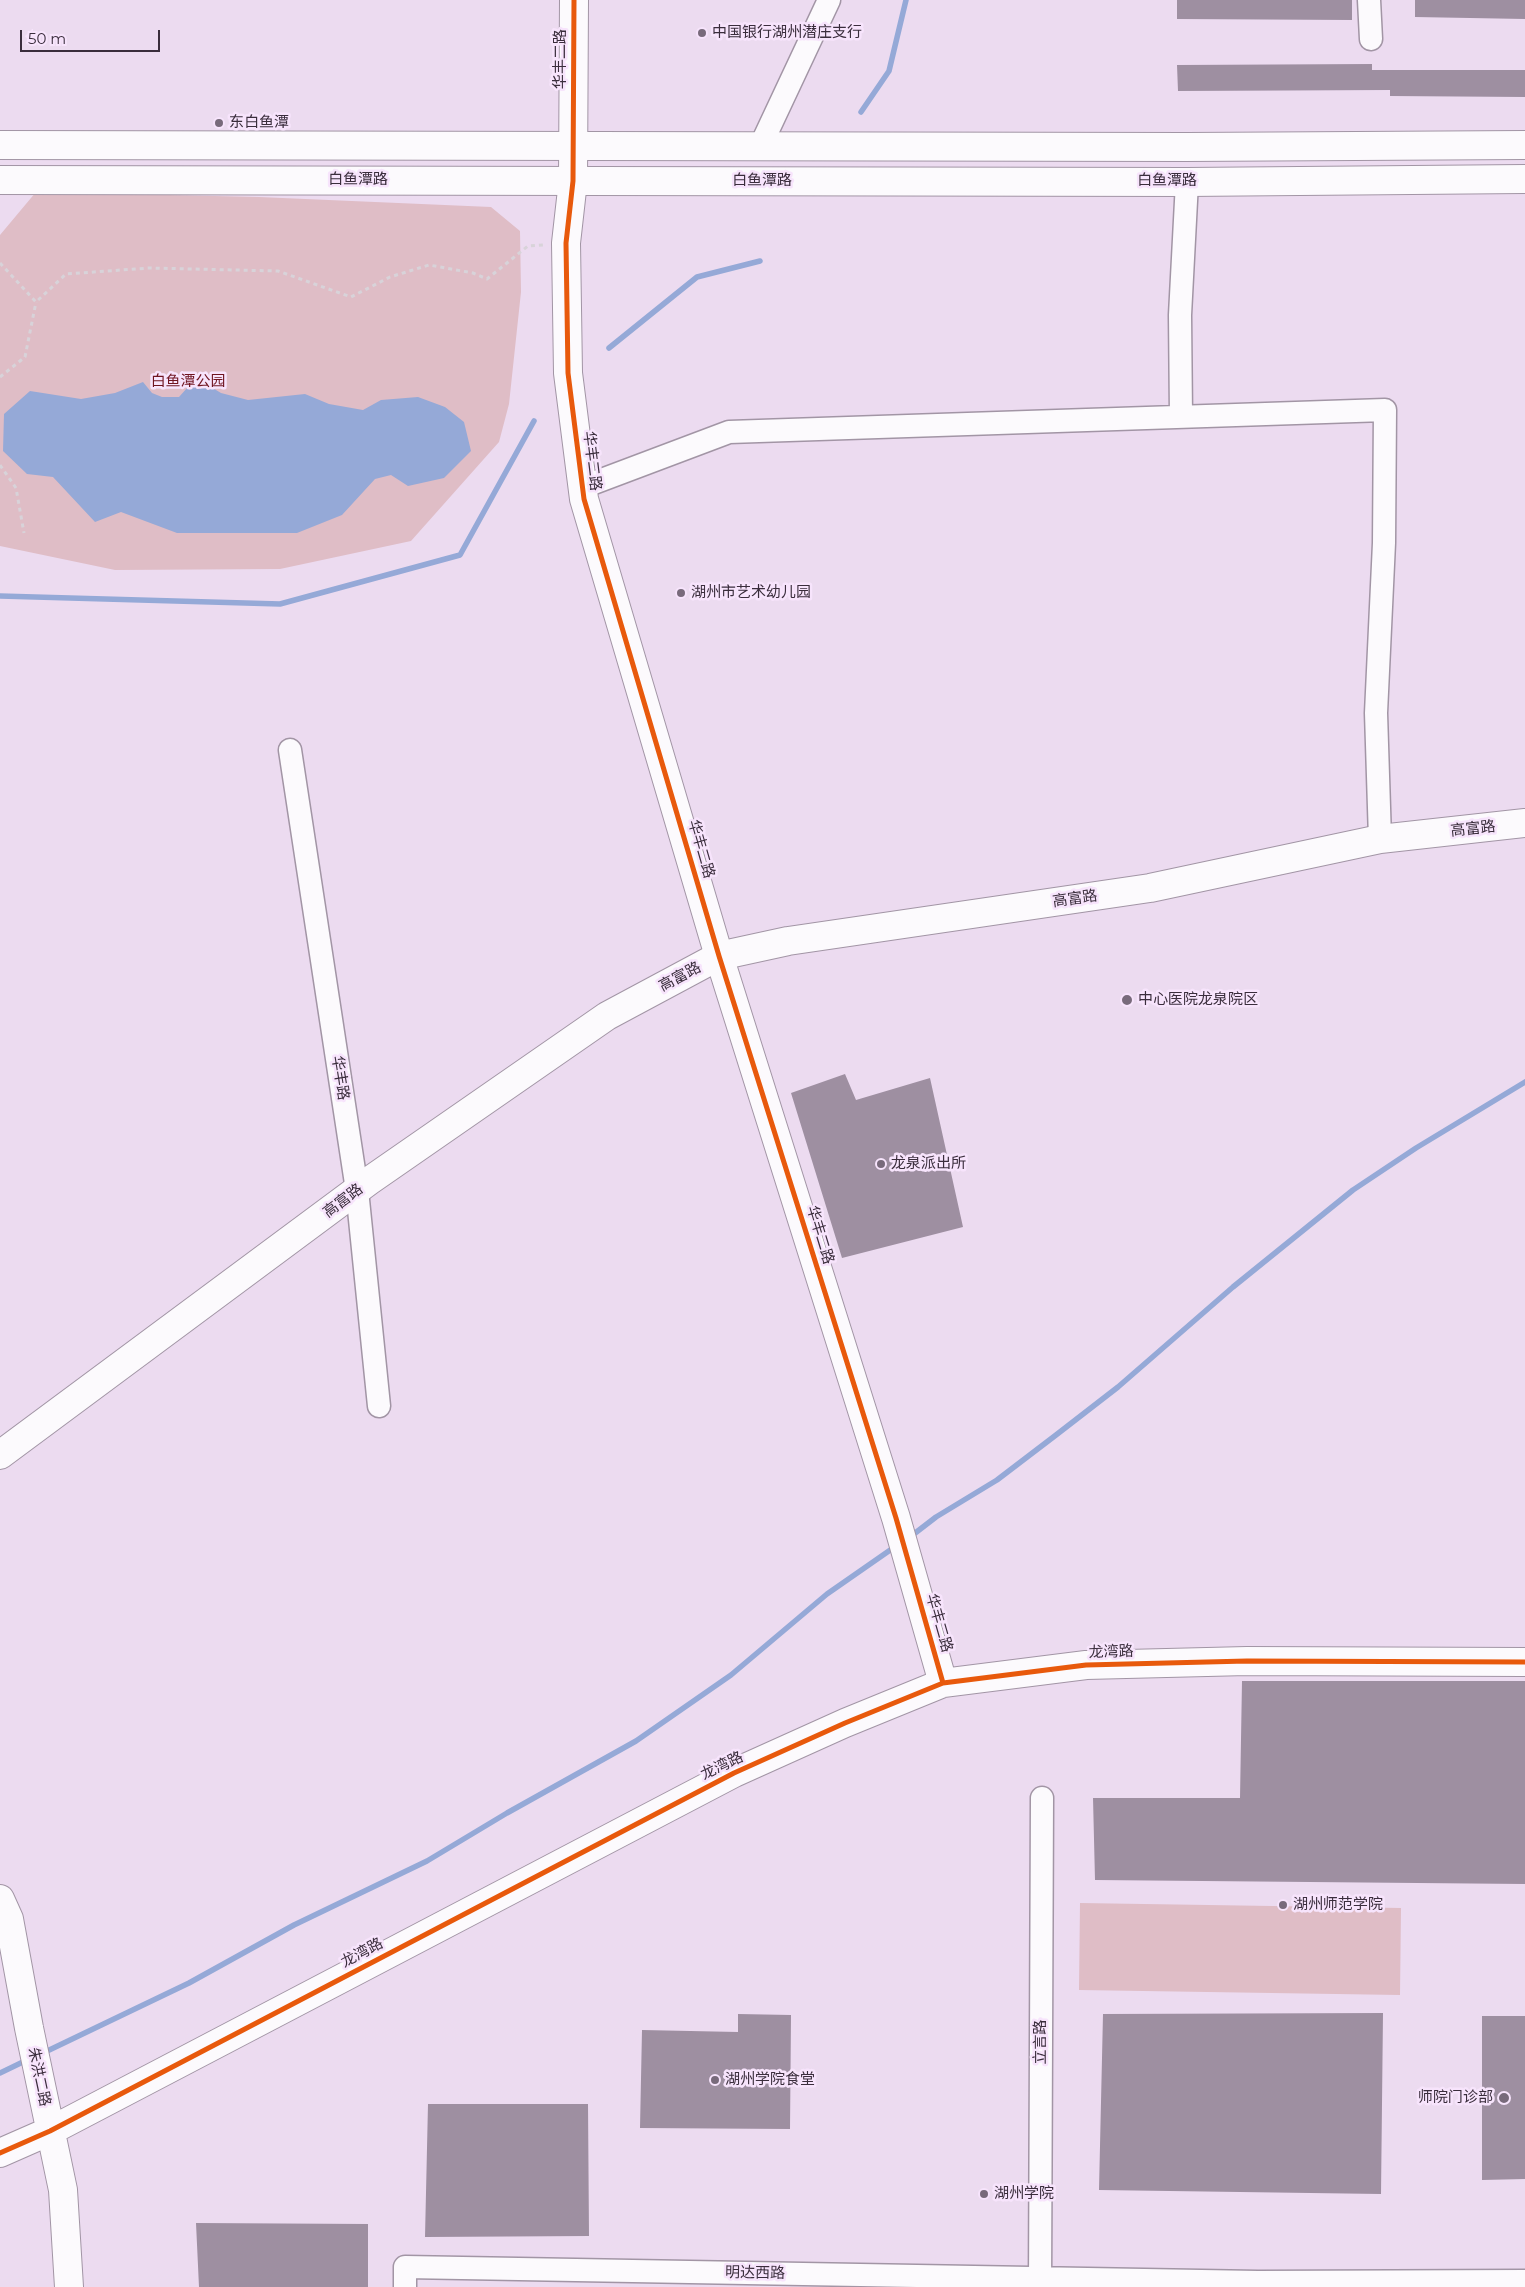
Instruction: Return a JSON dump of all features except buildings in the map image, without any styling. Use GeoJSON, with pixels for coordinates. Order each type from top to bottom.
{"type":"FeatureCollection","features":[{"type":"Feature","properties":{"kind":"main road","name":"华丰二路"},"geometry":{"type":"LineString","coordinates":[[574,0],[573,181],[566,243],[568,373],[587,509],[719,956],[896,1518],[943,1683]]}},
{"type":"Feature","properties":{"kind":"main road"},"geometry":{"type":"LineString","coordinates":[[0,145],[760,147],[1525,145]]}},
{"type":"Feature","properties":{"kind":"main road","name":"白鱼潭路"},"geometry":{"type":"LineString","coordinates":[[0,180],[1187,182],[1525,179]]}},
{"type":"Feature","properties":{"kind":"main road","name":"高富路"},"geometry":{"type":"LineString","coordinates":[[0,1455],[358,1190],[608,1016],[719,956],[788,941],[1150,888],[1380,839],[1525,823]]}},
{"type":"Feature","properties":{"kind":"main road","name":"龙湾路"},"geometry":{"type":"LineString","coordinates":[[0,2153],[50,2131],[734,1773],[844,1723],[943,1683],[1086,1665],[1247,1661],[1525,1662]]}},
{"type":"Feature","properties":{"kind":"main road","name":"朱洪二路"},"geometry":{"type":"LineString","coordinates":[[0,1899],[9,1919],[29,2028],[63,2190],[69,2287]]}},
{"type":"Feature","properties":{"kind":"street"},"geometry":{"type":"LineString","coordinates":[[760,147],[830,0]]}},
{"type":"Feature","properties":{"kind":"street"},"geometry":{"type":"LineString","coordinates":[[1369,0],[1371,39]]}},
{"type":"Feature","properties":{"kind":"street"},"geometry":{"type":"LineString","coordinates":[[1181,416],[1180,315],[1187,182]]}},
{"type":"Feature","properties":{"kind":"street"},"geometry":{"type":"LineString","coordinates":[[583,487],[729,432],[1385,410],[1384,543],[1376,713],[1380,839]]}},
{"type":"Feature","properties":{"kind":"street","name":"华丰路"},"geometry":{"type":"LineString","coordinates":[[290,750],[358,1190],[379,1406]]}},
{"type":"Feature","properties":{"kind":"street","name":"立言路"},"geometry":{"type":"LineString","coordinates":[[1040,2282],[1042,1798]]}},
{"type":"Feature","properties":{"kind":"street","name":"明达西路"},"geometry":{"type":"LineString","coordinates":[[405,2277],[1258,2284],[1525,2280]]}},
{"type":"Feature","properties":{"kind":"path"},"geometry":{"type":"LineString","coordinates":[[0,378],[25,357],[36,302],[66,274],[149,268],[278,271],[351,297],[390,277],[429,265],[473,273],[487,279],[528,246],[566,243]]}},
{"type":"Feature","properties":{"kind":"path"},"geometry":{"type":"LineString","coordinates":[[0,263],[36,302]]}},
{"type":"Feature","properties":{"kind":"path"},"geometry":{"type":"LineString","coordinates":[[0,465],[16,488],[24,533]]}},
{"type":"Feature","properties":{"kind":"green space","name":"白鱼潭公园"},"geometry":{"type":"Polygon","coordinates":[[[36,192],[259,197],[491,207],[520,231],[521,292],[509,404],[499,442],[411,541],[280,569],[115,570],[0,546],[0,235],[36,192]]]}},
{"type":"Feature","properties":{"kind":"green space"},"geometry":{"type":"Polygon","coordinates":[[[1080,1903],[1401,1908],[1400,1995],[1079,1990],[1080,1903]]]}},
{"type":"Feature","properties":{"kind":"water"},"geometry":{"type":"Polygon","coordinates":[[[196,378],[221,393],[248,400],[305,394],[329,404],[363,410],[381,400],[418,397],[445,407],[464,422],[471,451],[444,478],[408,486],[391,475],[375,479],[342,515],[297,533],[177,533],[121,512],[95,522],[53,477],[27,474],[3,451],[4,414],[30,391],[81,399],[115,393],[143,382],[152,393],[162,397],[179,397],[196,378]]]}},
{"type":"Feature","properties":{"kind":"waterway"},"geometry":{"type":"LineString","coordinates":[[861,112],[889,71],[906,0]]}},
{"type":"Feature","properties":{"kind":"waterway"},"geometry":{"type":"LineString","coordinates":[[609,348],[697,277],[760,261]]}},
{"type":"Feature","properties":{"kind":"waterway"},"geometry":{"type":"LineString","coordinates":[[0,596],[280,604],[460,555],[534,421]]}},
{"type":"Feature","properties":{"kind":"waterway"},"geometry":{"type":"LineString","coordinates":[[910,1537],[936,1517],[997,1480],[1118,1387],[1233,1287],[1353,1190],[1416,1148],[1525,1082]]}},
{"type":"Feature","properties":{"kind":"waterway"},"geometry":{"type":"LineString","coordinates":[[43,2053],[189,1983],[294,1925],[427,1861],[507,1813],[636,1741],[731,1675],[827,1594],[896,1546]]}},
{"type":"Feature","properties":{"kind":"waterway"},"geometry":{"type":"LineString","coordinates":[[0,2073],[27,2060]]}},
{"type":"Feature","properties":{"kind":"cycle path"},"geometry":{"type":"LineString","coordinates":[[574,0],[573,181],[566,243],[568,373],[584,499],[719,956],[896,1518],[943,1683]]}},
{"type":"Feature","properties":{"kind":"cycle path"},"geometry":{"type":"LineString","coordinates":[[0,2153],[50,2131],[734,1773],[845,1723],[943,1683],[1086,1665],[1247,1661],[1525,1662]]}},
{"type":"Feature","properties":{"kind":"place","name":"中国银行湖州潜庄支行"},"geometry":{"type":"Point","coordinates":[702,33]}},
{"type":"Feature","properties":{"kind":"place","name":"东白鱼潭"},"geometry":{"type":"Point","coordinates":[219,123]}},
{"type":"Feature","properties":{"kind":"place","name":"湖州市艺术幼儿园"},"geometry":{"type":"Point","coordinates":[681,593]}},
{"type":"Feature","properties":{"kind":"place","name":"中心医院龙泉院区"},"geometry":{"type":"Point","coordinates":[1127,1000]}},
{"type":"Feature","properties":{"kind":"place","name":"龙泉派出所"},"geometry":{"type":"Point","coordinates":[881,1164]}},
{"type":"Feature","properties":{"kind":"place","name":"湖州师范学院"},"geometry":{"type":"Point","coordinates":[1283,1905]}},
{"type":"Feature","properties":{"kind":"place","name":"湖州学院食堂"},"geometry":{"type":"Point","coordinates":[715,2080]}},
{"type":"Feature","properties":{"kind":"place","name":"师院门诊部"},"geometry":{"type":"Point","coordinates":[1504,2098]}},
{"type":"Feature","properties":{"kind":"place","name":"湖州学院"},"geometry":{"type":"Point","coordinates":[984,2194]}}]}
